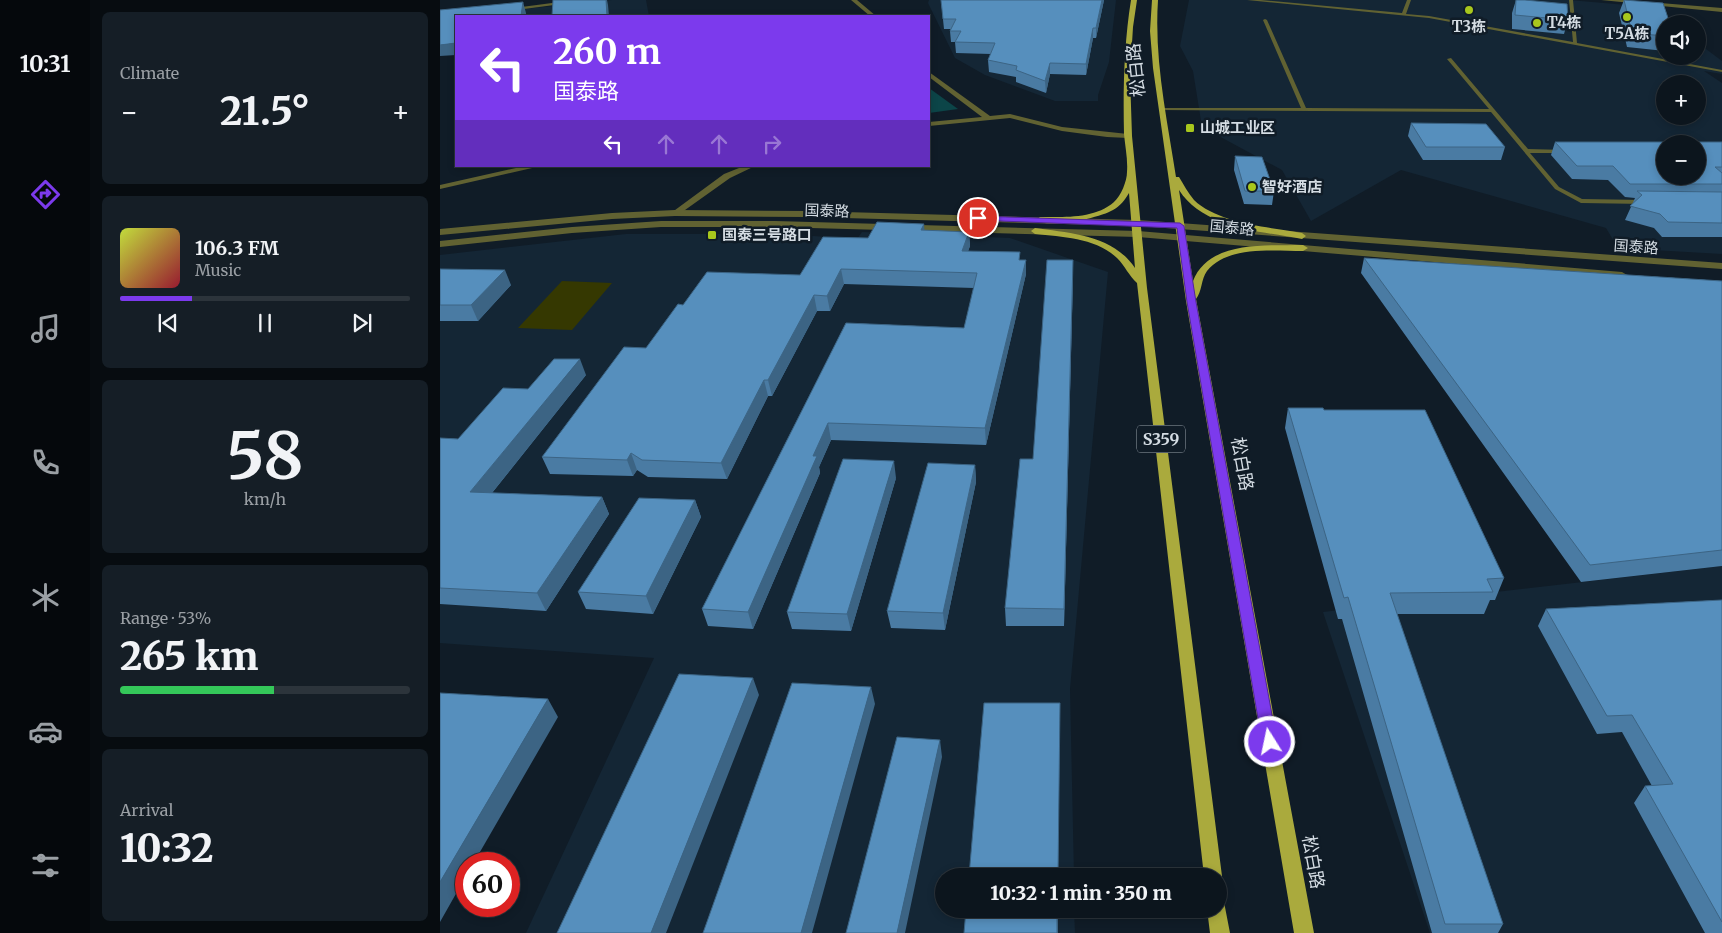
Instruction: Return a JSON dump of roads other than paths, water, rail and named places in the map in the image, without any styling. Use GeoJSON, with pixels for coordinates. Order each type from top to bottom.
{"type":"FeatureCollection","features":[{"type":"Feature","properties":{"kind":"main road","name":"松白路"},"geometry":{"type":"LineString","coordinates":[[1134,0],[1130,27],[1127,76],[1128,136],[1142,288],[1212,868]]}},
{"type":"Feature","properties":{"kind":"main road","name":"松白路"},"geometry":{"type":"LineString","coordinates":[[1155,0],[1153,31],[1161,109],[1191,302],[1304,933]]}},
{"type":"Feature","properties":{"kind":"main road"},"geometry":{"type":"LineString","coordinates":[[1040,220],[1087,216],[1113,208],[1124,195],[1132,166]]}},
{"type":"Feature","properties":{"kind":"main road"},"geometry":{"type":"LineString","coordinates":[[1172,172],[1185,194],[1194,204],[1209,212],[1238,223],[1302,236]]}},
{"type":"Feature","properties":{"kind":"main road"},"geometry":{"type":"LineString","coordinates":[[1036,231],[1079,237],[1110,248],[1131,265],[1142,288]]}},
{"type":"Feature","properties":{"kind":"main road"},"geometry":{"type":"LineString","coordinates":[[1191,302],[1198,278],[1204,268],[1226,255],[1244,251],[1303,248]]}},
{"type":"Feature","properties":{"kind":"main road"},"geometry":{"type":"LineString","coordinates":[[1218,918],[1220,933]]}},
{"type":"Feature","properties":{"kind":"street"},"geometry":{"type":"LineString","coordinates":[[504,9],[589,0]]}},
{"type":"Feature","properties":{"kind":"street"},"geometry":{"type":"LineString","coordinates":[[854,0],[872,15]]}},
{"type":"Feature","properties":{"kind":"street"},"geometry":{"type":"LineString","coordinates":[[1604,0],[1722,10]]}},
{"type":"Feature","properties":{"kind":"street"},"geometry":{"type":"LineString","coordinates":[[930,75],[987,117]]}},
{"type":"Feature","properties":{"kind":"street"},"geometry":{"type":"LineString","coordinates":[[930,124],[1010,116],[1062,129],[1128,136]]}},
{"type":"Feature","properties":{"kind":"street"},"geometry":{"type":"LineString","coordinates":[[440,187],[532,167]]}},
{"type":"Feature","properties":{"kind":"street"},"geometry":{"type":"LineString","coordinates":[[675,213],[727,176],[749,167]]}},
{"type":"Feature","properties":{"kind":"street","name":"国泰路"},"geometry":{"type":"LineString","coordinates":[[440,232],[612,216],[675,213],[807,214],[1040,220],[1138,229],[1302,236],[1722,266]]}},
{"type":"Feature","properties":{"kind":"street","name":"国泰路"},"geometry":{"type":"LineString","coordinates":[[440,244],[572,230],[661,224],[775,224],[1036,231],[1138,229]]}},
{"type":"Feature","properties":{"kind":"street","name":"国泰路"},"geometry":{"type":"LineString","coordinates":[[1181,231],[1303,248],[1634,276]]}},
{"type":"Feature","properties":{"kind":"lane"},"geometry":{"type":"LineString","coordinates":[[1249,0],[1429,17],[1722,72]]}},
{"type":"Feature","properties":{"kind":"lane"},"geometry":{"type":"LineString","coordinates":[[1403,14],[1409,0]]}},
{"type":"Feature","properties":{"kind":"lane"},"geometry":{"type":"LineString","coordinates":[[1571,0],[1575,44]]}},
{"type":"Feature","properties":{"kind":"lane"},"geometry":{"type":"LineString","coordinates":[[1265,20],[1304,110]]}},
{"type":"Feature","properties":{"kind":"lane"},"geometry":{"type":"LineString","coordinates":[[1449,59],[1557,188],[1581,201],[1656,202]]}},
{"type":"Feature","properties":{"kind":"lane"},"geometry":{"type":"LineString","coordinates":[[1161,109],[1492,111]]}},
{"type":"Feature","properties":{"kind":"lane"},"geometry":{"type":"LineString","coordinates":[[1526,151],[1566,151]]}},
{"type":"Feature","properties":{"kind":"place","name":"T3栋"},"geometry":{"type":"Point","coordinates":[1469,10]}},
{"type":"Feature","properties":{"kind":"place","name":"T5A栋"},"geometry":{"type":"Point","coordinates":[1627,17]}},
{"type":"Feature","properties":{"kind":"place","name":"T4栋"},"geometry":{"type":"Point","coordinates":[1537,23]}},
{"type":"Feature","properties":{"kind":"place","name":"山城工业区"},"geometry":{"type":"Point","coordinates":[1190,128]}},
{"type":"Feature","properties":{"kind":"place","name":"智好酒店"},"geometry":{"type":"Point","coordinates":[1252,187]}},
{"type":"Feature","properties":{"kind":"place","name":"国泰三号路口"},"geometry":{"type":"Point","coordinates":[712,235]}}]}
